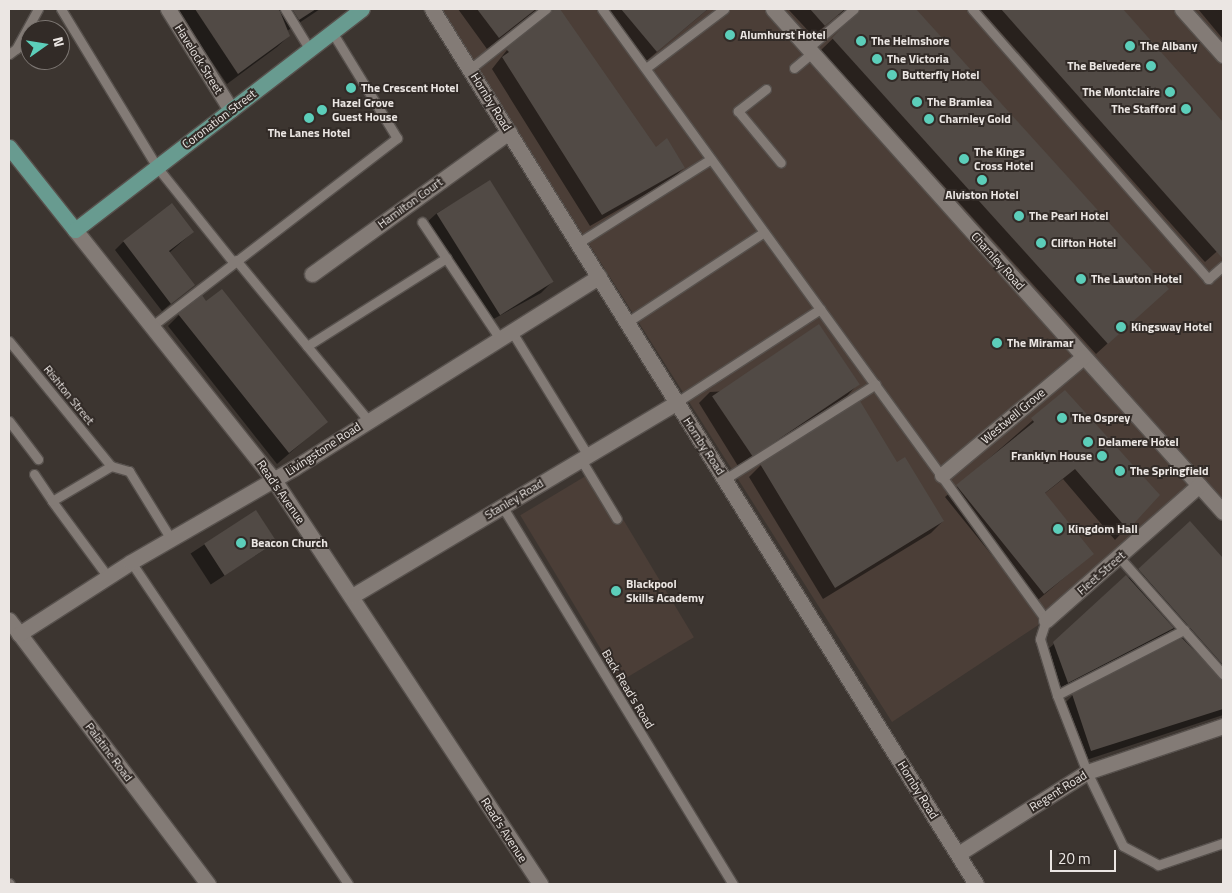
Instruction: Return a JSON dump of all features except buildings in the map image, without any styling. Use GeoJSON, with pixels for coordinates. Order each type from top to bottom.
{"type":"FeatureCollection","features":[{"type":"Feature","properties":{"kind":"main road","name":"Coronation Street"},"geometry":{"type":"LineString","coordinates":[[75,230],[362,9]]}},
{"type":"Feature","properties":{"kind":"main road","name":"Read's Avenue"},"geometry":{"type":"LineString","coordinates":[[9,148],[75,230]]}},
{"type":"Feature","properties":{"kind":"street","name":"Havelock Street"},"geometry":{"type":"LineString","coordinates":[[168,9],[231,110]]}},
{"type":"Feature","properties":{"kind":"street","name":"Hornby Road"},"geometry":{"type":"LineString","coordinates":[[432,9],[958,854],[971,883]]}},
{"type":"Feature","properties":{"kind":"street","name":"Charnley Road"},"geometry":{"type":"LineString","coordinates":[[773,9],[1223,512]]}},
{"type":"Feature","properties":{"kind":"street"},"geometry":{"type":"LineString","coordinates":[[1182,9],[1223,55]]}},
{"type":"Feature","properties":{"kind":"street","name":"Hamilton Court"},"geometry":{"type":"LineString","coordinates":[[312,274],[509,132]]}},
{"type":"Feature","properties":{"kind":"street","name":"Read's Avenue"},"geometry":{"type":"LineString","coordinates":[[75,230],[274,480],[540,884]]}},
{"type":"Feature","properties":{"kind":"street","name":"Livingstone Road"},"geometry":{"type":"LineString","coordinates":[[14,631],[274,480],[599,277]]}},
{"type":"Feature","properties":{"kind":"street","name":"Westwell Grove"},"geometry":{"type":"LineString","coordinates":[[942,475],[1084,357]]}},
{"type":"Feature","properties":{"kind":"street","name":"Stanley Road"},"geometry":{"type":"LineString","coordinates":[[352,596],[676,402]]}},
{"type":"Feature","properties":{"kind":"street","name":"Fleet Street"},"geometry":{"type":"LineString","coordinates":[[1046,620],[1199,485]]}},
{"type":"Feature","properties":{"kind":"street","name":"Palatine Road"},"geometry":{"type":"LineString","coordinates":[[14,631],[208,884]]}},
{"type":"Feature","properties":{"kind":"street","name":"Regent Road"},"geometry":{"type":"LineString","coordinates":[[958,854],[1087,772],[1223,726]]}},
{"type":"Feature","properties":{"kind":"lane"},"geometry":{"type":"LineString","coordinates":[[9,54],[16,49],[38,9]]}},
{"type":"Feature","properties":{"kind":"lane"},"geometry":{"type":"LineString","coordinates":[[61,9],[157,167],[368,420]]}},
{"type":"Feature","properties":{"kind":"lane"},"geometry":{"type":"LineString","coordinates":[[285,9],[310,50]]}},
{"type":"Feature","properties":{"kind":"lane"},"geometry":{"type":"LineString","coordinates":[[470,69],[546,9]]}},
{"type":"Feature","properties":{"kind":"lane"},"geometry":{"type":"LineString","coordinates":[[602,9],[1046,620],[1040,640],[1057,695],[1087,772],[1123,846],[1158,865],[1223,843]]}},
{"type":"Feature","properties":{"kind":"lane"},"geometry":{"type":"LineString","coordinates":[[646,68],[724,9]]}},
{"type":"Feature","properties":{"kind":"lane"},"geometry":{"type":"LineString","coordinates":[[794,68],[810,50],[854,9]]}},
{"type":"Feature","properties":{"kind":"lane"},"geometry":{"type":"LineString","coordinates":[[972,9],[1208,279],[1223,266]]}},
{"type":"Feature","properties":{"kind":"lane"},"geometry":{"type":"LineString","coordinates":[[152,326],[234,261],[397,138],[332,32]]}},
{"type":"Feature","properties":{"kind":"lane"},"geometry":{"type":"LineString","coordinates":[[766,89],[738,111],[781,163]]}},
{"type":"Feature","properties":{"kind":"lane"},"geometry":{"type":"LineString","coordinates":[[578,243],[711,158]]}},
{"type":"Feature","properties":{"kind":"lane"},"geometry":{"type":"LineString","coordinates":[[422,222],[446,258],[506,336],[584,456],[617,519]]}},
{"type":"Feature","properties":{"kind":"lane"},"geometry":{"type":"LineString","coordinates":[[626,323],[764,232]]}},
{"type":"Feature","properties":{"kind":"lane"},"geometry":{"type":"LineString","coordinates":[[307,346],[446,258]]}},
{"type":"Feature","properties":{"kind":"lane"},"geometry":{"type":"LineString","coordinates":[[676,402],[820,309]]}},
{"type":"Feature","properties":{"kind":"lane","name":"Rishton Street"},"geometry":{"type":"LineString","coordinates":[[9,341],[111,466]]}},
{"type":"Feature","properties":{"kind":"lane"},"geometry":{"type":"LineString","coordinates":[[725,479],[876,384]]}},
{"type":"Feature","properties":{"kind":"lane"},"geometry":{"type":"LineString","coordinates":[[9,421],[38,459]]}},
{"type":"Feature","properties":{"kind":"lane"},"geometry":{"type":"LineString","coordinates":[[52,501],[111,466],[128,471],[171,539]]}},
{"type":"Feature","properties":{"kind":"lane"},"geometry":{"type":"LineString","coordinates":[[34,474],[108,577]]}},
{"type":"Feature","properties":{"kind":"lane","name":"Back Read's Road"},"geometry":{"type":"LineString","coordinates":[[502,506],[733,884]]}},
{"type":"Feature","properties":{"kind":"lane"},"geometry":{"type":"LineString","coordinates":[[1119,557],[1223,674]]}},
{"type":"Feature","properties":{"kind":"lane"},"geometry":{"type":"LineString","coordinates":[[131,562],[348,884]]}},
{"type":"Feature","properties":{"kind":"lane"},"geometry":{"type":"LineString","coordinates":[[1057,695],[1184,630]]}},
{"type":"Feature","properties":{"kind":"shaded area"},"geometry":{"type":"Polygon","coordinates":[[[440,9],[1223,9],[1223,512],[1200,485],[1046,620],[892,722],[440,9]]]}},
{"type":"Feature","properties":{"kind":"shaded area","name":"Blackpool Skills Academy"},"geometry":{"type":"Polygon","coordinates":[[[594,471],[694,637],[620,682],[520,515],[594,471]]]}},
{"type":"Feature","properties":{"kind":"place","name":"Alumhurst Hotel"},"geometry":{"type":"Point","coordinates":[730,35]}},
{"type":"Feature","properties":{"kind":"place","name":"The Helmshore"},"geometry":{"type":"Point","coordinates":[861,41]}},
{"type":"Feature","properties":{"kind":"place","name":"The Albany"},"geometry":{"type":"Point","coordinates":[1130,46]}},
{"type":"Feature","properties":{"kind":"place","name":"The Victoria"},"geometry":{"type":"Point","coordinates":[877,59]}},
{"type":"Feature","properties":{"kind":"place","name":"The Belvedere"},"geometry":{"type":"Point","coordinates":[1151,66]}},
{"type":"Feature","properties":{"kind":"place","name":"Butterfly Hotel"},"geometry":{"type":"Point","coordinates":[892,75]}},
{"type":"Feature","properties":{"kind":"place","name":"The Crescent Hotel"},"geometry":{"type":"Point","coordinates":[351,88]}},
{"type":"Feature","properties":{"kind":"place","name":"The Montclaire"},"geometry":{"type":"Point","coordinates":[1170,92]}},
{"type":"Feature","properties":{"kind":"place","name":"The Bramlea"},"geometry":{"type":"Point","coordinates":[917,102]}},
{"type":"Feature","properties":{"kind":"place","name":"The Stafford"},"geometry":{"type":"Point","coordinates":[1186,109]}},
{"type":"Feature","properties":{"kind":"place","name":"Hazel Grove Guest House"},"geometry":{"type":"Point","coordinates":[322,110]}},
{"type":"Feature","properties":{"kind":"place","name":"The Lanes Hotel"},"geometry":{"type":"Point","coordinates":[309,118]}},
{"type":"Feature","properties":{"kind":"place","name":"Charnley Gold"},"geometry":{"type":"Point","coordinates":[929,119]}},
{"type":"Feature","properties":{"kind":"place","name":"The Kings Cross Hotel"},"geometry":{"type":"Point","coordinates":[964,159]}},
{"type":"Feature","properties":{"kind":"place","name":"Alviston Hotel"},"geometry":{"type":"Point","coordinates":[982,180]}},
{"type":"Feature","properties":{"kind":"place","name":"The Pearl Hotel"},"geometry":{"type":"Point","coordinates":[1019,216]}},
{"type":"Feature","properties":{"kind":"place","name":"Clifton Hotel"},"geometry":{"type":"Point","coordinates":[1041,243]}},
{"type":"Feature","properties":{"kind":"place","name":"The Lawton Hotel"},"geometry":{"type":"Point","coordinates":[1081,279]}},
{"type":"Feature","properties":{"kind":"place","name":"Kingsway Hotel"},"geometry":{"type":"Point","coordinates":[1121,327]}},
{"type":"Feature","properties":{"kind":"place","name":"The Miramar"},"geometry":{"type":"Point","coordinates":[997,343]}},
{"type":"Feature","properties":{"kind":"place","name":"The Osprey"},"geometry":{"type":"Point","coordinates":[1062,418]}},
{"type":"Feature","properties":{"kind":"place","name":"Delamere Hotel"},"geometry":{"type":"Point","coordinates":[1088,442]}},
{"type":"Feature","properties":{"kind":"place","name":"Franklyn House"},"geometry":{"type":"Point","coordinates":[1102,456]}},
{"type":"Feature","properties":{"kind":"place","name":"The Springfield"},"geometry":{"type":"Point","coordinates":[1120,471]}},
{"type":"Feature","properties":{"kind":"place","name":"Kingdom Hall"},"geometry":{"type":"Point","coordinates":[1058,529]}},
{"type":"Feature","properties":{"kind":"place","name":"Beacon Church"},"geometry":{"type":"Point","coordinates":[241,543]}},
{"type":"Feature","properties":{"kind":"place","name":"Blackpool Skills Academy"},"geometry":{"type":"Point","coordinates":[616,591]}}]}
